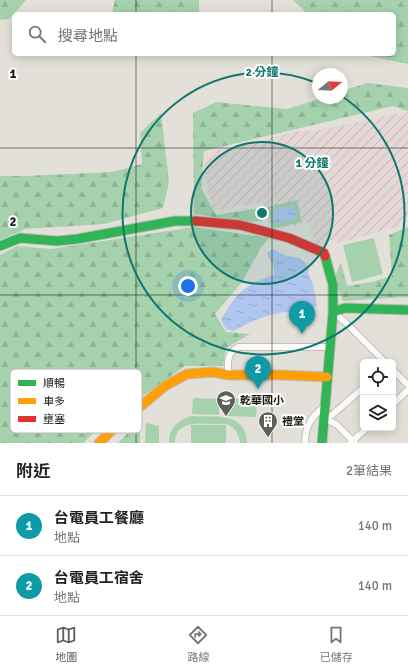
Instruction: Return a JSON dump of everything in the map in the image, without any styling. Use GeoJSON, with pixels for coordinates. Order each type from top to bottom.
{"type":"FeatureCollection","features":[{"type":"Feature","properties":{"kind":"street"},"geometry":{"type":"LineString","coordinates":[[0,246],[20,238],[57,240],[76,239],[175,221],[194,221],[240,225],[289,238],[324,253],[333,284],[333,312],[322,443]]}},
{"type":"Feature","properties":{"kind":"street"},"geometry":{"type":"LineString","coordinates":[[333,312],[346,308],[408,310]]}},
{"type":"Feature","properties":{"kind":"street"},"geometry":{"type":"LineString","coordinates":[[333,312],[382,359]]}},
{"type":"Feature","properties":{"kind":"street"},"geometry":{"type":"LineString","coordinates":[[228,375],[228,358],[232,350],[238,347],[331,347]]}},
{"type":"Feature","properties":{"kind":"street"},"geometry":{"type":"LineString","coordinates":[[142,406],[166,386],[187,374],[213,372],[228,375],[327,377]]}},
{"type":"Feature","properties":{"kind":"street"},"geometry":{"type":"LineString","coordinates":[[396,373],[408,385]]}},
{"type":"Feature","properties":{"kind":"street"},"geometry":{"type":"LineString","coordinates":[[396,401],[408,390]]}},
{"type":"Feature","properties":{"kind":"street"},"geometry":{"type":"LineString","coordinates":[[323,418],[332,415],[360,391]]}},
{"type":"Feature","properties":{"kind":"street"},"geometry":{"type":"LineString","coordinates":[[305,443],[308,423],[314,415],[324,407]]}},
{"type":"Feature","properties":{"kind":"street"},"geometry":{"type":"LineString","coordinates":[[323,418],[336,424],[353,442],[364,431]]}},
{"type":"Feature","properties":{"kind":"street"},"geometry":{"type":"LineString","coordinates":[[99,443],[109,433]]}},
{"type":"Feature","properties":{"kind":"shaded area"},"geometry":{"type":"Polygon","coordinates":[[[404,112],[408,113],[408,214],[397,227],[338,243],[329,240],[315,245],[310,223],[270,231],[262,202],[212,211],[203,160],[207,153],[299,131],[315,131],[404,112]]]}},
{"type":"Feature","properties":{"kind":"green space"},"geometry":{"type":"Polygon","coordinates":[[[0,0],[26,0],[15,12],[12,12],[12,16],[9,19],[0,20],[0,0]]]}},
{"type":"Feature","properties":{"kind":"green space"},"geometry":{"type":"Polygon","coordinates":[[[115,0],[199,0],[199,12],[112,12],[115,0]]]}},
{"type":"Feature","properties":{"kind":"green space"},"geometry":{"type":"Polygon","coordinates":[[[293,0],[408,0],[408,64],[370,56],[396,56],[396,12],[304,12],[293,0]]]}},
{"type":"Feature","properties":{"kind":"green space"},"geometry":{"type":"Polygon","coordinates":[[[368,83],[408,88],[408,111],[393,106],[204,151],[201,188],[216,215],[266,207],[263,221],[249,222],[194,214],[193,113],[216,102],[287,109],[312,101],[312,104],[348,104],[348,89],[368,83]]]}},
{"type":"Feature","properties":{"kind":"green space"},"geometry":{"type":"Polygon","coordinates":[[[161,113],[169,182],[163,208],[104,224],[25,229],[0,240],[0,176],[112,172],[142,164],[140,133],[161,113]]]}},
{"type":"Feature","properties":{"kind":"green space"},"geometry":{"type":"Polygon","coordinates":[[[297,200],[302,222],[272,229],[267,207],[297,200]]]}},
{"type":"Feature","properties":{"kind":"green space"},"geometry":{"type":"Polygon","coordinates":[[[194,227],[269,238],[261,247],[242,282],[215,314],[226,332],[250,334],[226,348],[223,366],[185,366],[142,396],[142,369],[10,369],[10,433],[94,433],[83,443],[0,443],[0,255],[17,246],[51,249],[194,227]]]}},
{"type":"Feature","properties":{"kind":"green space"},"geometry":{"type":"Polygon","coordinates":[[[408,227],[408,297],[343,301],[334,279],[341,262],[347,286],[372,282],[392,276],[389,235],[408,227]]]}},
{"type":"Feature","properties":{"kind":"green space"},"geometry":{"type":"Polygon","coordinates":[[[374,238],[383,274],[352,282],[343,245],[374,238]]]}},
{"type":"Feature","properties":{"kind":"green space"},"geometry":{"type":"Polygon","coordinates":[[[193,398],[219,399],[219,415],[192,414],[193,398]]]}},
{"type":"Feature","properties":{"kind":"green space"},"geometry":{"type":"Polygon","coordinates":[[[228,399],[257,399],[256,417],[227,416],[228,399]]]}},
{"type":"Feature","properties":{"kind":"green space"},"geometry":{"type":"Polygon","coordinates":[[[187,417],[228,418],[235,421],[242,426],[246,433],[247,443],[240,443],[237,433],[229,425],[193,424],[182,427],[176,436],[175,443],[169,443],[170,433],[175,425],[187,417]]]}},
{"type":"Feature","properties":{"kind":"green space"},"geometry":{"type":"Polygon","coordinates":[[[146,423],[159,426],[159,443],[145,443],[146,423]]]}},
{"type":"Feature","properties":{"kind":"green space"},"geometry":{"type":"Polygon","coordinates":[[[191,425],[226,425],[226,443],[191,443],[191,425]]]}},
{"type":"Feature","properties":{"kind":"green space"},"geometry":{"type":"Polygon","coordinates":[[[128,433],[140,433],[140,443],[118,443],[128,433]]]}},
{"type":"Feature","properties":{"kind":"water"},"geometry":{"type":"Polygon","coordinates":[[[294,205],[297,218],[275,224],[272,210],[294,205]]]}},
{"type":"Feature","properties":{"kind":"water"},"geometry":{"type":"Polygon","coordinates":[[[273,249],[287,256],[300,258],[309,267],[308,273],[313,284],[317,306],[266,316],[234,331],[226,329],[221,320],[236,297],[248,286],[274,275],[274,267],[267,253],[273,249]]]}},
{"type":"Feature","properties":{"kind":"traffic: fast"},"geometry":{"type":"LineString","coordinates":[[0,246],[20,238],[57,241],[77,239],[175,221],[196,221]]}},
{"type":"Feature","properties":{"kind":"traffic: fast"},"geometry":{"type":"LineString","coordinates":[[322,443],[333,312],[333,285],[325,256]]}},
{"type":"Feature","properties":{"kind":"traffic: fast"},"geometry":{"type":"LineString","coordinates":[[333,312],[345,308],[408,310]]}},
{"type":"Feature","properties":{"kind":"traffic: slow"},"geometry":{"type":"LineString","coordinates":[[142,405],[165,386],[187,374],[213,372],[228,375],[327,377]]}},
{"type":"Feature","properties":{"kind":"traffic: slow"},"geometry":{"type":"LineString","coordinates":[[99,443],[109,433]]}},
{"type":"Feature","properties":{"kind":"traffic: jam"},"geometry":{"type":"LineString","coordinates":[[196,221],[240,225],[289,238],[324,253],[325,256]]}},
{"type":"Feature","properties":{"kind":"place","name":"台電員工餐廳"},"geometry":{"type":"Point","coordinates":[302,334]}},
{"type":"Feature","properties":{"kind":"place","name":"台電員工宿舍"},"geometry":{"type":"Point","coordinates":[258,389]}},
{"type":"Feature","properties":{"kind":"place","name":"乾華國小"},"geometry":{"type":"Point","coordinates":[226,417]}},
{"type":"Feature","properties":{"kind":"place","name":"禮堂"},"geometry":{"type":"Point","coordinates":[268,438]}}]}
